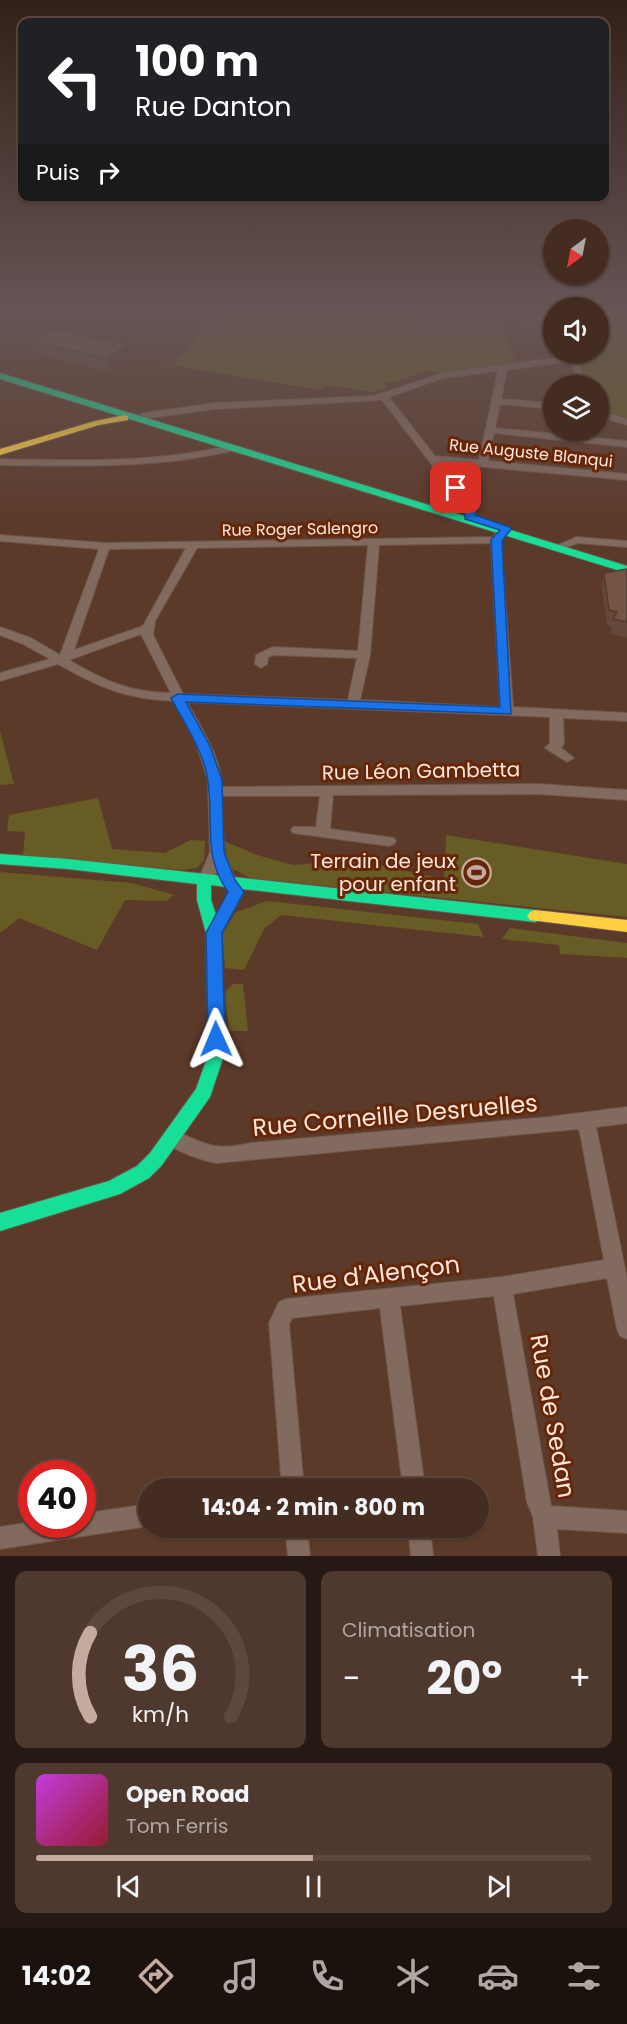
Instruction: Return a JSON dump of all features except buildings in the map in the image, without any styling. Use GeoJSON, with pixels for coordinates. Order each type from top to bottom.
{"type":"FeatureCollection","features":[{"type":"Feature","properties":{"kind":"main road"},"geometry":{"type":"LineString","coordinates":[[20,381],[115,413],[136,415],[232,448],[467,518]]}},
{"type":"Feature","properties":{"kind":"main road"},"geometry":{"type":"LineString","coordinates":[[22,381],[467,518],[502,533],[627,565]]}},
{"type":"Feature","properties":{"kind":"main road"},"geometry":{"type":"LineString","coordinates":[[98,423],[115,413]]}},
{"type":"Feature","properties":{"kind":"main road"},"geometry":{"type":"LineString","coordinates":[[0,453],[98,423],[136,415]]}},
{"type":"Feature","properties":{"kind":"main road"},"geometry":{"type":"LineString","coordinates":[[559,546],[627,570]]}},
{"type":"Feature","properties":{"kind":"main road"},"geometry":{"type":"LineString","coordinates":[[0,859],[204,884]]}},
{"type":"Feature","properties":{"kind":"main road"},"geometry":{"type":"LineString","coordinates":[[0,869],[232,886],[627,926]]}},
{"type":"Feature","properties":{"kind":"main road"},"geometry":{"type":"LineString","coordinates":[[0,1222],[113,1188],[143,1172],[156,1159],[204,1092],[214,1061],[214,933],[204,884]]}},
{"type":"Feature","properties":{"kind":"main road"},"geometry":{"type":"LineString","coordinates":[[214,933],[232,886]]}},
{"type":"Feature","properties":{"kind":"main road"},"geometry":{"type":"LineString","coordinates":[[232,886],[627,935]]}},
{"type":"Feature","properties":{"kind":"street"},"geometry":{"type":"LineString","coordinates":[[136,415],[215,406],[384,397],[427,381]]}},
{"type":"Feature","properties":{"kind":"street"},"geometry":{"type":"LineString","coordinates":[[483,462],[500,381]]}},
{"type":"Feature","properties":{"kind":"street"},"geometry":{"type":"LineString","coordinates":[[384,397],[467,504],[471,510],[467,518]]}},
{"type":"Feature","properties":{"kind":"street"},"geometry":{"type":"LineString","coordinates":[[497,401],[543,405]]}},
{"type":"Feature","properties":{"kind":"street"},"geometry":{"type":"LineString","coordinates":[[609,416],[627,422]]}},
{"type":"Feature","properties":{"kind":"street"},"geometry":{"type":"LineString","coordinates":[[490,430],[627,444]]}},
{"type":"Feature","properties":{"kind":"street"},"geometry":{"type":"LineString","coordinates":[[0,462],[154,463],[196,458],[232,448]]}},
{"type":"Feature","properties":{"kind":"street","name":"Rue Auguste Blanqui"},"geometry":{"type":"LineString","coordinates":[[433,459],[627,477]]}},
{"type":"Feature","properties":{"kind":"street"},"geometry":{"type":"LineString","coordinates":[[502,533],[507,711]]}},
{"type":"Feature","properties":{"kind":"street","name":"Rue Roger Salengro"},"geometry":{"type":"LineString","coordinates":[[0,538],[105,546],[374,542],[502,533]]}},
{"type":"Feature","properties":{"kind":"street"},"geometry":{"type":"LineString","coordinates":[[559,546],[577,540],[627,544]]}},
{"type":"Feature","properties":{"kind":"street"},"geometry":{"type":"LineString","coordinates":[[353,704],[364,655],[374,542]]}},
{"type":"Feature","properties":{"kind":"street"},"geometry":{"type":"LineString","coordinates":[[193,545],[147,628],[149,642],[204,746],[215,780],[217,852],[232,886]]}},
{"type":"Feature","properties":{"kind":"street"},"geometry":{"type":"LineString","coordinates":[[63,658],[105,546]]}},
{"type":"Feature","properties":{"kind":"street"},"geometry":{"type":"LineString","coordinates":[[0,677],[63,658],[147,628]]}},
{"type":"Feature","properties":{"kind":"street"},"geometry":{"type":"LineString","coordinates":[[0,631],[63,658],[87,677],[112,688],[178,698],[627,717]]}},
{"type":"Feature","properties":{"kind":"street"},"geometry":{"type":"LineString","coordinates":[[261,664],[262,656],[273,651],[364,655]]}},
{"type":"Feature","properties":{"kind":"street"},"geometry":{"type":"LineString","coordinates":[[556,713],[557,744],[552,748],[567,758]]}},
{"type":"Feature","properties":{"kind":"street","name":"Rue Léon Gambetta"},"geometry":{"type":"LineString","coordinates":[[216,792],[538,789],[627,795]]}},
{"type":"Feature","properties":{"kind":"street"},"geometry":{"type":"LineString","coordinates":[[322,833],[327,791]]}},
{"type":"Feature","properties":{"kind":"street"},"geometry":{"type":"LineString","coordinates":[[298,830],[389,841]]}},
{"type":"Feature","properties":{"kind":"street"},"geometry":{"type":"LineString","coordinates":[[204,884],[217,852]]}},
{"type":"Feature","properties":{"kind":"street","name":"Rue Corneille Desruelles"},"geometry":{"type":"LineString","coordinates":[[172,1138],[219,1158],[250,1151],[627,1115]]}},
{"type":"Feature","properties":{"kind":"street"},"geometry":{"type":"LineString","coordinates":[[583,1121],[588,1131],[627,1329]]}},
{"type":"Feature","properties":{"kind":"street","name":"Rue d'Alençon"},"geometry":{"type":"LineString","coordinates":[[292,1478],[279,1323],[286,1309],[502,1286],[614,1268]]}},
{"type":"Feature","properties":{"kind":"street","name":"Rue de Sedan"},"geometry":{"type":"LineString","coordinates":[[502,1286],[549,1556]]}},
{"type":"Feature","properties":{"kind":"street"},"geometry":{"type":"LineString","coordinates":[[390,1298],[413,1478]]}},
{"type":"Feature","properties":{"kind":"street"},"geometry":{"type":"LineString","coordinates":[[0,1538],[138,1517]]}},
{"type":"Feature","properties":{"kind":"street"},"geometry":{"type":"LineString","coordinates":[[544,1517],[627,1522]]}},
{"type":"Feature","properties":{"kind":"street"},"geometry":{"type":"LineString","coordinates":[[297,1538],[299,1556]]}},
{"type":"Feature","properties":{"kind":"street"},"geometry":{"type":"LineString","coordinates":[[420,1538],[422,1556]]}},
{"type":"Feature","properties":{"kind":"shaded area"},"geometry":{"type":"Polygon","coordinates":[[[264,381],[399,381],[385,382],[386,388],[373,392],[325,385],[321,390],[264,381]]]}},
{"type":"Feature","properties":{"kind":"shaded area"},"geometry":{"type":"Polygon","coordinates":[[[609,381],[627,381],[627,419],[609,414],[609,381]]]}},
{"type":"Feature","properties":{"kind":"shaded area"},"geometry":{"type":"Polygon","coordinates":[[[0,731],[14,784],[0,785],[0,731]]]}},
{"type":"Feature","properties":{"kind":"shaded area"},"geometry":{"type":"Polygon","coordinates":[[[98,798],[112,849],[165,853],[191,840],[205,841],[204,860],[197,868],[182,870],[23,855],[25,832],[7,831],[9,815],[98,798]]]}},
{"type":"Feature","properties":{"kind":"shaded area"},"geometry":{"type":"Polygon","coordinates":[[[446,835],[627,864],[627,917],[250,878],[229,867],[224,841],[257,855],[293,865],[354,860],[444,879],[446,835]]]}},
{"type":"Feature","properties":{"kind":"shaded area"},"geometry":{"type":"Polygon","coordinates":[[[0,872],[132,883],[174,895],[166,901],[125,900],[97,950],[19,918],[0,933],[0,872]]]}},
{"type":"Feature","properties":{"kind":"shaded area"},"geometry":{"type":"Polygon","coordinates":[[[267,901],[478,924],[484,937],[281,915],[264,929],[244,970],[225,968],[222,934],[236,912],[267,901]]]}},
{"type":"Feature","properties":{"kind":"shaded area"},"geometry":{"type":"Polygon","coordinates":[[[510,928],[627,943],[627,958],[560,954],[559,945],[502,939],[510,928]]]}},
{"type":"Feature","properties":{"kind":"shaded area"},"geometry":{"type":"Polygon","coordinates":[[[233,984],[243,984],[248,1031],[229,1031],[225,992],[233,984]]]}},
{"type":"Feature","properties":{"kind":"traffic: fast"},"geometry":{"type":"LineString","coordinates":[[15,381],[627,570]]}},
{"type":"Feature","properties":{"kind":"traffic: fast"},"geometry":{"type":"LineString","coordinates":[[0,859],[68,864],[535,916]]}},
{"type":"Feature","properties":{"kind":"traffic: fast"},"geometry":{"type":"LineString","coordinates":[[0,1222],[113,1188],[143,1172],[156,1159],[204,1092],[214,1061],[216,1039],[214,933],[204,900],[203,888],[206,879]]}},
{"type":"Feature","properties":{"kind":"traffic: fast"},"geometry":{"type":"LineString","coordinates":[[214,933],[236,892]]}},
{"type":"Feature","properties":{"kind":"traffic: slow"},"geometry":{"type":"LineString","coordinates":[[0,452],[98,423],[125,418]]}},
{"type":"Feature","properties":{"kind":"traffic: slow"},"geometry":{"type":"LineString","coordinates":[[535,916],[627,926]]}},
{"type":"Feature","properties":{"kind":"place","name":"Terrain de jeux pour enfant"},"geometry":{"type":"Point","coordinates":[477,872]}},
{"type":"Feature","properties":{"kind":"route"},"geometry":{"type":"LineString","coordinates":[[216,1039],[214,933],[236,892],[217,852],[215,780],[204,746],[178,698],[507,711],[496,540],[507,528],[469,517],[471,510],[456,488]]}}]}
